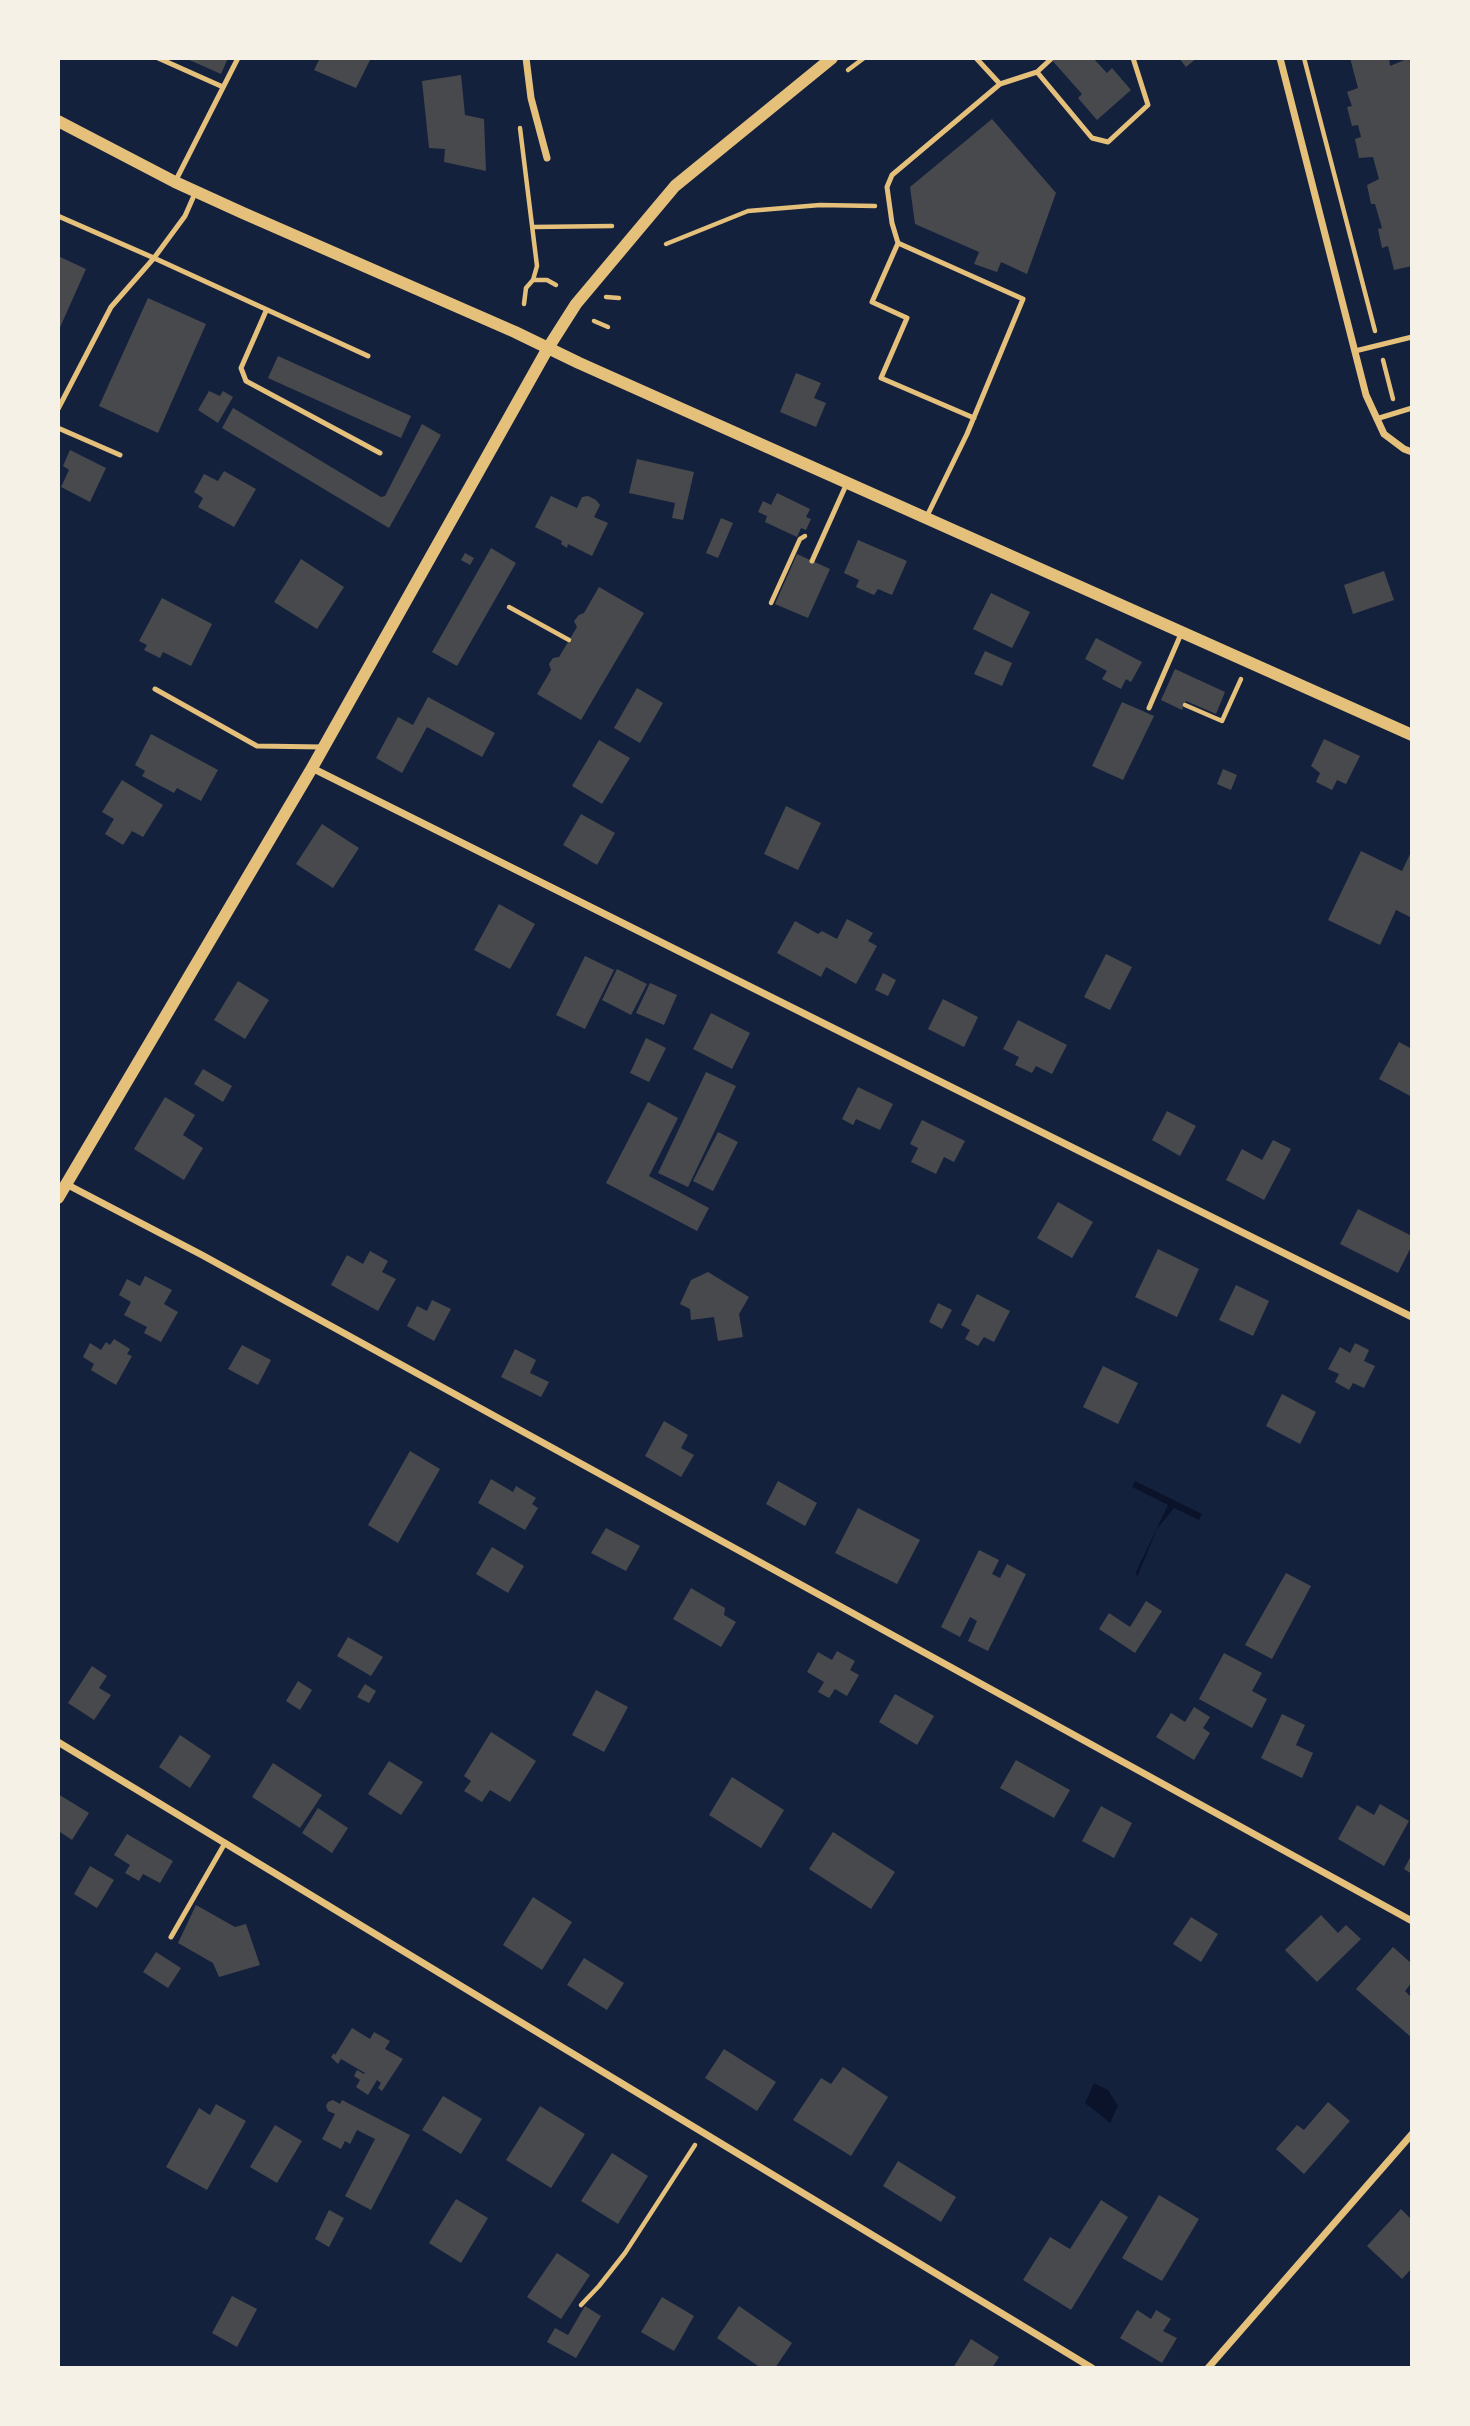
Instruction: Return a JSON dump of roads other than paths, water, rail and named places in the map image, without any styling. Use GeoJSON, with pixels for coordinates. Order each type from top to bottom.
{"type":"FeatureCollection","features":[{"type":"Feature","properties":{"kind":"street"},"geometry":{"type":"LineString","coordinates":[[526,58],[531,98],[547,158]]}},
{"type":"Feature","properties":{"kind":"street"},"geometry":{"type":"LineString","coordinates":[[58,1198],[312,768],[548,348],[576,304],[675,186],[832,58]]}},
{"type":"Feature","properties":{"kind":"street"},"geometry":{"type":"LineString","coordinates":[[1280,58],[1366,395],[1384,434],[1412,452]]}},
{"type":"Feature","properties":{"kind":"street"},"geometry":{"type":"LineString","coordinates":[[58,121],[175,182],[1412,735]]}},
{"type":"Feature","properties":{"kind":"street"},"geometry":{"type":"LineString","coordinates":[[312,768],[1412,1317]]}},
{"type":"Feature","properties":{"kind":"street"},"geometry":{"type":"LineString","coordinates":[[66,1184],[190,1249],[1412,1921]]}},
{"type":"Feature","properties":{"kind":"street"},"geometry":{"type":"LineString","coordinates":[[58,1742],[1091,2368]]}},
{"type":"Feature","properties":{"kind":"street"},"geometry":{"type":"LineString","coordinates":[[1208,2368],[1412,2134]]}},
{"type":"Feature","properties":{"kind":"lane"},"geometry":{"type":"LineString","coordinates":[[158,58],[223,87]]}},
{"type":"Feature","properties":{"kind":"lane"},"geometry":{"type":"LineString","coordinates":[[175,182],[237,58]]}},
{"type":"Feature","properties":{"kind":"lane"},"geometry":{"type":"LineString","coordinates":[[976,58],[1000,84]]}},
{"type":"Feature","properties":{"kind":"lane"},"geometry":{"type":"LineString","coordinates":[[1037,72],[1092,138],[1108,142],[1148,105],[1133,58]]}},
{"type":"Feature","properties":{"kind":"lane"},"geometry":{"type":"LineString","coordinates":[[974,418],[881,378],[907,317],[872,302],[898,243],[887,187],[892,175],[1000,84],[1037,72],[1051,59]]}},
{"type":"Feature","properties":{"kind":"lane"},"geometry":{"type":"LineString","coordinates":[[58,409],[111,307],[154,258],[185,216],[196,191]]}},
{"type":"Feature","properties":{"kind":"lane"},"geometry":{"type":"LineString","coordinates":[[58,216],[368,356]]}},
{"type":"Feature","properties":{"kind":"lane"},"geometry":{"type":"LineString","coordinates":[[898,243],[1023,299],[974,418],[926,517]]}},
{"type":"Feature","properties":{"kind":"lane"},"geometry":{"type":"LineString","coordinates":[[266,311],[241,368],[246,380],[380,453]]}},
{"type":"Feature","properties":{"kind":"lane"},"geometry":{"type":"LineString","coordinates":[[1355,351],[1412,337]]}},
{"type":"Feature","properties":{"kind":"lane"},"geometry":{"type":"LineString","coordinates":[[1376,419],[1412,408]]}},
{"type":"Feature","properties":{"kind":"lane"},"geometry":{"type":"LineString","coordinates":[[58,428],[120,455]]}},
{"type":"Feature","properties":{"kind":"lane"},"geometry":{"type":"LineString","coordinates":[[811,561],[847,483]]}},
{"type":"Feature","properties":{"kind":"lane"},"geometry":{"type":"LineString","coordinates":[[1149,708],[1181,633]]}},
{"type":"Feature","properties":{"kind":"lane"},"geometry":{"type":"LineString","coordinates":[[155,689],[257,746],[323,747]]}},
{"type":"Feature","properties":{"kind":"lane"},"geometry":{"type":"LineString","coordinates":[[171,1937],[225,1843]]}},
{"type":"Feature","properties":{"kind":"water"},"geometry":{"type":"Polygon","coordinates":[[[1135,1481],[1202,1514],[1199,1520],[1174,1508],[1157,1529],[1137,1577],[1136,1572],[1168,1505],[1132,1487],[1135,1481]]]}},
{"type":"Feature","properties":{"kind":"water"},"geometry":{"type":"Polygon","coordinates":[[[1094,2083],[1108,2090],[1118,2106],[1110,2123],[1085,2103],[1094,2083]]]}}]}
